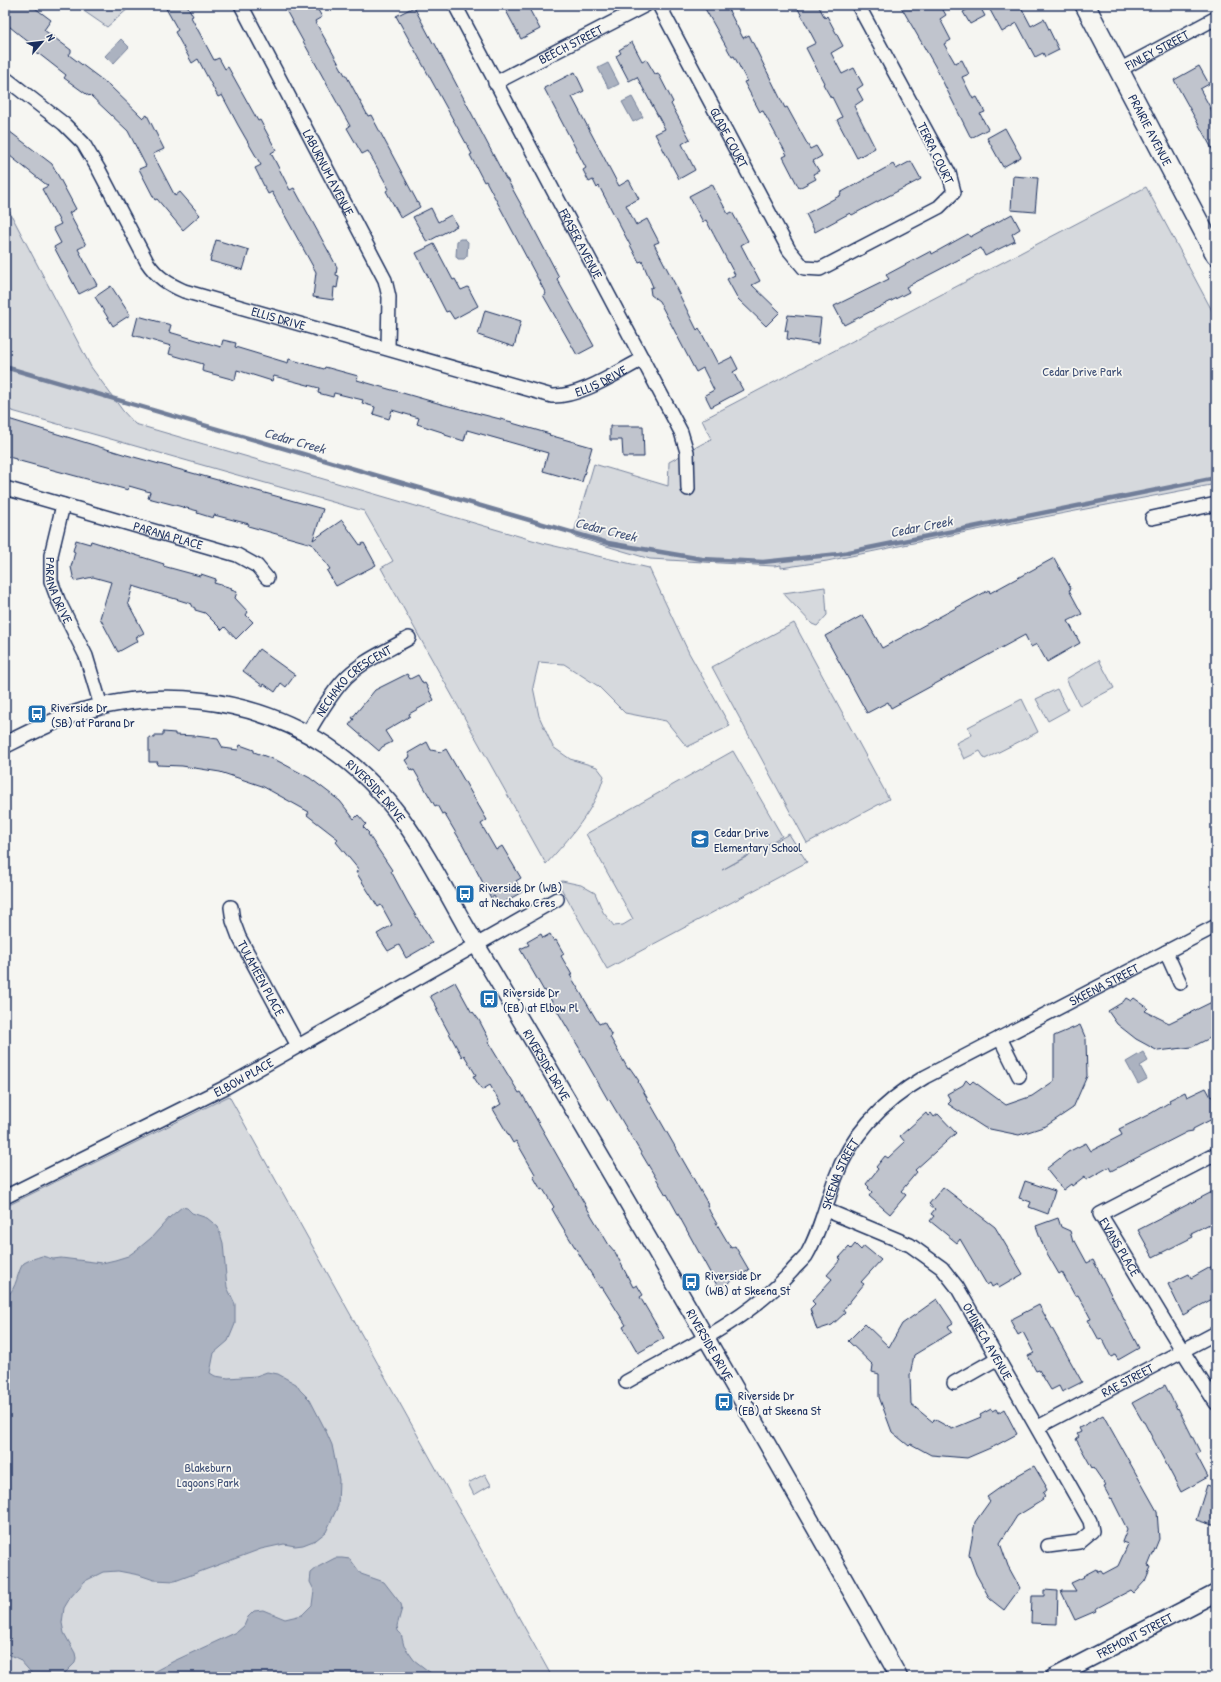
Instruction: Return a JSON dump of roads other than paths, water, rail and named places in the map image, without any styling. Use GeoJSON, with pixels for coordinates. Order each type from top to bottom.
{"type":"FeatureCollection","features":[{"type":"Feature","properties":{"kind":"main road","name":"PRAIRIE AVENUE"},"geometry":{"type":"LineString","coordinates":[[1085,5],[1214,246]]}},
{"type":"Feature","properties":{"kind":"street","name":"LABURNUM AVENUE"},"geometry":{"type":"LineString","coordinates":[[241,5],[385,280],[388,288],[389,304],[388,348]]}},
{"type":"Feature","properties":{"kind":"street","name":"FRASER AVENUE"},"geometry":{"type":"LineString","coordinates":[[455,5],[643,359],[686,444],[688,489]]}},
{"type":"Feature","properties":{"kind":"street","name":"BEECH STREET"},"geometry":{"type":"LineString","coordinates":[[496,83],[646,5]]}},
{"type":"Feature","properties":{"kind":"street","name":"GLADE COURT"},"geometry":{"type":"LineString","coordinates":[[658,5],[789,250],[804,268]]}},
{"type":"Feature","properties":{"kind":"street","name":"TERRA COURT"},"geometry":{"type":"LineString","coordinates":[[804,268],[820,269],[939,207],[954,192],[949,173],[858,5]]}},
{"type":"Feature","properties":{"kind":"street","name":"FINLEY STREET"},"geometry":{"type":"LineString","coordinates":[[1119,70],[1216,18]]}},
{"type":"Feature","properties":{"kind":"street","name":"ELLIS DRIVE"},"geometry":{"type":"LineString","coordinates":[[5,78],[64,124],[83,143],[99,170],[147,262],[154,272],[162,279],[184,291],[388,348],[543,394],[561,396],[580,391],[643,359]]}},
{"type":"Feature","properties":{"kind":"street"},"geometry":{"type":"LineString","coordinates":[[5,488],[63,505]]}},
{"type":"Feature","properties":{"kind":"street"},"geometry":{"type":"LineString","coordinates":[[1152,518],[1216,504]]}},
{"type":"Feature","properties":{"kind":"street","name":"PARANA PLACE"},"geometry":{"type":"LineString","coordinates":[[63,505],[237,555],[256,566],[267,578]]}},
{"type":"Feature","properties":{"kind":"street","name":"PARANA DRIVE"},"geometry":{"type":"LineString","coordinates":[[63,505],[51,555],[51,581],[58,600],[86,656],[101,706]]}},
{"type":"Feature","properties":{"kind":"street","name":"NECHAKO CRESCENT"},"geometry":{"type":"LineString","coordinates":[[307,734],[326,703],[345,679],[362,665],[409,638]]}},
{"type":"Feature","properties":{"kind":"street","name":"RIVERSIDE DRIVE"},"geometry":{"type":"LineString","coordinates":[[5,745],[56,720],[101,706],[147,699],[178,698],[237,707],[265,715],[307,734],[355,767],[380,790],[398,812],[413,834],[707,1337],[899,1677]]}},
{"type":"Feature","properties":{"kind":"street"},"geometry":{"type":"LineString","coordinates":[[476,944],[557,899]]}},
{"type":"Feature","properties":{"kind":"street","name":"TULAMEEN PLACE"},"geometry":{"type":"LineString","coordinates":[[231,907],[234,926],[239,937],[298,1046]]}},
{"type":"Feature","properties":{"kind":"street","name":"SKEENA STREET"},"geometry":{"type":"LineString","coordinates":[[626,1382],[707,1337],[755,1305],[782,1282],[806,1256],[826,1210],[835,1179],[846,1154],[856,1137],[882,1107],[919,1080],[1216,926]]}},
{"type":"Feature","properties":{"kind":"street","name":"ELBOW PLACE"},"geometry":{"type":"LineString","coordinates":[[5,1197],[226,1087],[476,944]]}},
{"type":"Feature","properties":{"kind":"street"},"geometry":{"type":"LineString","coordinates":[[1166,952],[1180,983]]}},
{"type":"Feature","properties":{"kind":"street"},"geometry":{"type":"LineString","coordinates":[[1000,1038],[1019,1076]]}},
{"type":"Feature","properties":{"kind":"street","name":"EVANS PLACE"},"geometry":{"type":"LineString","coordinates":[[1182,1351],[1100,1214],[1216,1154]]}},
{"type":"Feature","properties":{"kind":"street","name":"OMINECA AVENUE"},"geometry":{"type":"LineString","coordinates":[[826,1210],[910,1245],[942,1268],[957,1287],[1038,1427],[1090,1521],[1092,1531],[1079,1542],[1048,1546]]}},
{"type":"Feature","properties":{"kind":"street","name":"RAE STREET"},"geometry":{"type":"LineString","coordinates":[[1038,1427],[1216,1333]]}},
{"type":"Feature","properties":{"kind":"street"},"geometry":{"type":"LineString","coordinates":[[1182,1351],[1216,1403]]}},
{"type":"Feature","properties":{"kind":"street"},"geometry":{"type":"LineString","coordinates":[[954,1383],[998,1358]]}},
{"type":"Feature","properties":{"kind":"street","name":"FREMONT STREET"},"geometry":{"type":"LineString","coordinates":[[1054,1677],[1216,1593]]}},
{"type":"Feature","properties":{"kind":"waterway","name":"Cedar Creek"},"geometry":{"type":"LineString","coordinates":[[5,367],[608,543],[702,559],[763,562],[839,554],[1216,478]]}},
{"type":"Feature","properties":{"kind":"place","name":"Riverside Dr (SB) at Parana Dr"},"geometry":{"type":"Point","coordinates":[37,714]}},
{"type":"Feature","properties":{"kind":"place","name":"Cedar Drive Elementary School"},"geometry":{"type":"Point","coordinates":[700,839]}},
{"type":"Feature","properties":{"kind":"place","name":"Riverside Dr (WB) at Nechako Cres"},"geometry":{"type":"Point","coordinates":[465,894]}},
{"type":"Feature","properties":{"kind":"place","name":"Riverside Dr (EB) at Elbow Pl"},"geometry":{"type":"Point","coordinates":[489,999]}},
{"type":"Feature","properties":{"kind":"place","name":"Riverside Dr (WB) at Skeena St"},"geometry":{"type":"Point","coordinates":[691,1282]}},
{"type":"Feature","properties":{"kind":"place","name":"Riverside Dr (EB) at Skeena St"},"geometry":{"type":"Point","coordinates":[724,1402]}},
{"type":"Feature","properties":{"kind":"park label","name":"Cedar Drive Park"},"geometry":{"type":"Point","coordinates":[1082,371]}},
{"type":"Feature","properties":{"kind":"park label","name":"Blakeburn Lagoons Park"},"geometry":{"type":"Point","coordinates":[208,1474]}}]}
